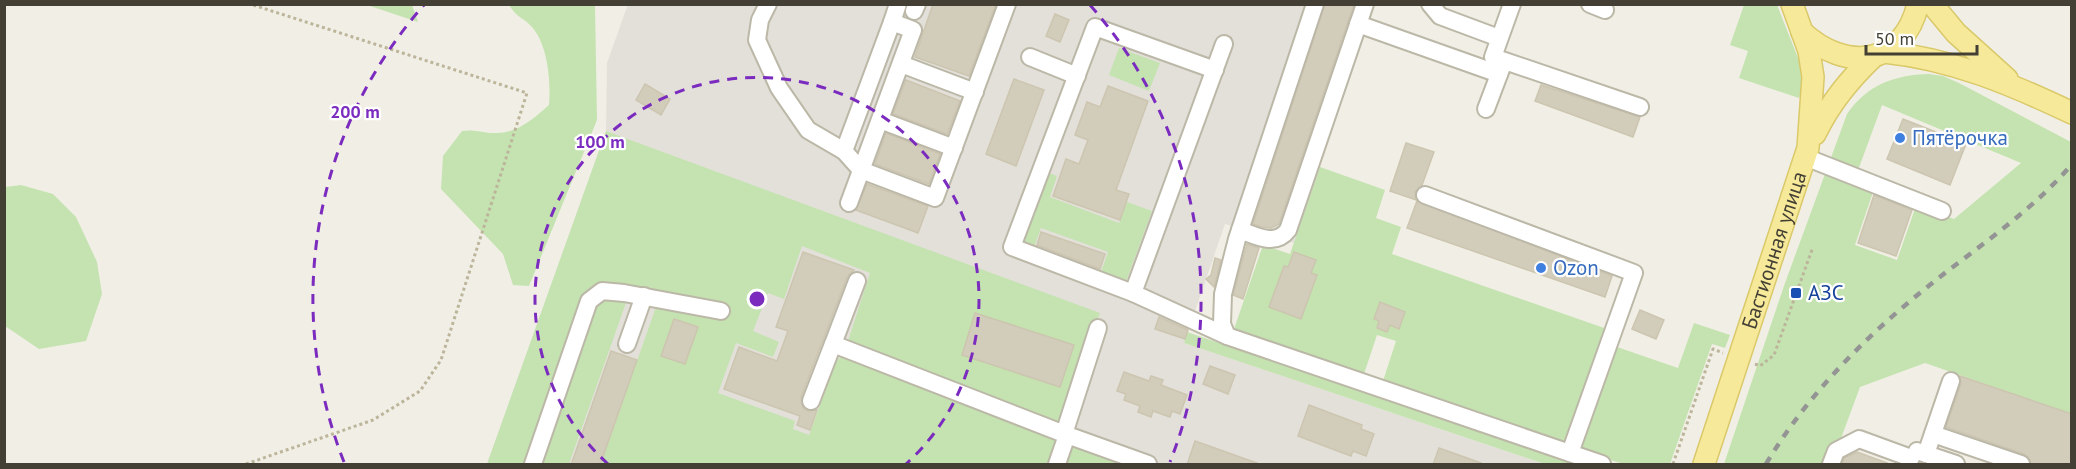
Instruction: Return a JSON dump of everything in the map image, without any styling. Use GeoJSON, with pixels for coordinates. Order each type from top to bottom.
{"type":"FeatureCollection","features":[{"type":"Feature","properties":{"kind":"main road","name":"Бастионная улица"},"geometry":{"type":"LineString","coordinates":[[1704,465],[1807,152],[1813,77],[1809,51],[1792,4]]}},
{"type":"Feature","properties":{"kind":"main road"},"geometry":{"type":"LineString","coordinates":[[1807,152],[1826,110],[1848,81],[1879,54],[1908,34],[1918,4]]}},
{"type":"Feature","properties":{"kind":"main road"},"geometry":{"type":"LineString","coordinates":[[1932,4],[1956,33],[2014,85]]}},
{"type":"Feature","properties":{"kind":"main road"},"geometry":{"type":"LineString","coordinates":[[1802,32],[1815,44],[1833,54],[1852,58],[1879,54],[1953,64],[2014,85],[2072,113]]}},
{"type":"Feature","properties":{"kind":"lane"},"geometry":{"type":"LineString","coordinates":[[768,4],[760,20],[757,40],[779,88],[808,129],[844,151],[861,170],[935,198],[1007,4]]}},
{"type":"Feature","properties":{"kind":"lane"},"geometry":{"type":"LineString","coordinates":[[844,151],[898,4]]}},
{"type":"Feature","properties":{"kind":"lane"},"geometry":{"type":"LineString","coordinates":[[1227,336],[1222,324],[1223,294],[1240,230],[1315,4]]}},
{"type":"Feature","properties":{"kind":"lane"},"geometry":{"type":"LineString","coordinates":[[1240,230],[1269,240],[1280,238],[1288,230],[1365,4]]}},
{"type":"Feature","properties":{"kind":"lane"},"geometry":{"type":"LineString","coordinates":[[1430,4],[1440,16],[1499,38]]}},
{"type":"Feature","properties":{"kind":"lane"},"geometry":{"type":"LineString","coordinates":[[1501,67],[1493,57],[1512,4]]}},
{"type":"Feature","properties":{"kind":"lane"},"geometry":{"type":"LineString","coordinates":[[849,203],[913,30],[892,22]]}},
{"type":"Feature","properties":{"kind":"lane"},"geometry":{"type":"LineString","coordinates":[[1358,24],[1640,107]]}},
{"type":"Feature","properties":{"kind":"lane"},"geometry":{"type":"LineString","coordinates":[[1215,70],[1095,27],[1012,247],[1133,293],[1227,336],[1602,465]]}},
{"type":"Feature","properties":{"kind":"lane"},"geometry":{"type":"LineString","coordinates":[[1133,293],[1224,44]]}},
{"type":"Feature","properties":{"kind":"lane"},"geometry":{"type":"LineString","coordinates":[[1030,57],[1077,76]]}},
{"type":"Feature","properties":{"kind":"lane"},"geometry":{"type":"LineString","coordinates":[[901,64],[975,92]]}},
{"type":"Feature","properties":{"kind":"lane"},"geometry":{"type":"LineString","coordinates":[[1486,109],[1501,67]]}},
{"type":"Feature","properties":{"kind":"lane"},"geometry":{"type":"LineString","coordinates":[[880,120],[954,148]]}},
{"type":"Feature","properties":{"kind":"lane"},"geometry":{"type":"LineString","coordinates":[[1807,152],[1942,211]]}},
{"type":"Feature","properties":{"kind":"lane"},"geometry":{"type":"LineString","coordinates":[[1425,195],[1634,273],[1577,458]]}},
{"type":"Feature","properties":{"kind":"lane"},"geometry":{"type":"LineString","coordinates":[[811,401],[856,281]]}},
{"type":"Feature","properties":{"kind":"lane"},"geometry":{"type":"LineString","coordinates":[[534,465],[589,301],[602,291],[644,296],[721,311]]}},
{"type":"Feature","properties":{"kind":"lane"},"geometry":{"type":"LineString","coordinates":[[627,344],[644,296]]}},
{"type":"Feature","properties":{"kind":"lane"},"geometry":{"type":"LineString","coordinates":[[1057,465],[1098,328]]}},
{"type":"Feature","properties":{"kind":"lane"},"geometry":{"type":"LineString","coordinates":[[833,344],[1148,465]]}},
{"type":"Feature","properties":{"kind":"lane"},"geometry":{"type":"LineString","coordinates":[[1915,459],[1933,434],[1951,381]]}},
{"type":"Feature","properties":{"kind":"lane"},"geometry":{"type":"LineString","coordinates":[[1933,434],[2021,465]]}},
{"type":"Feature","properties":{"kind":"lane"},"geometry":{"type":"LineString","coordinates":[[1831,465],[1836,452],[1859,439],[1915,459],[1956,465]]}},
{"type":"Feature","properties":{"kind":"path"},"geometry":{"type":"LineString","coordinates":[[246,465],[373,420],[420,391],[441,360],[527,93],[250,4]]}},
{"type":"Feature","properties":{"kind":"shaded area"},"geometry":{"type":"Polygon","coordinates":[[[628,4],[1372,5],[1294,243],[1225,224],[1184,343],[1545,464],[487,464],[606,131],[607,63],[628,4]]]}},
{"type":"Feature","properties":{"kind":"green space"},"geometry":{"type":"Polygon","coordinates":[[[367,5],[412,5],[418,22],[367,5]]]}},
{"type":"Feature","properties":{"kind":"green space"},"geometry":{"type":"Polygon","coordinates":[[[509,5],[595,5],[597,120],[529,286],[513,285],[503,254],[441,189],[443,156],[462,131],[503,133],[511,131],[525,124],[549,105],[549,75],[542,44],[532,27],[509,5]]]}},
{"type":"Feature","properties":{"kind":"green space"},"geometry":{"type":"Polygon","coordinates":[[[1744,5],[1777,5],[1806,78],[1799,98],[1739,78],[1748,51],[1730,45],[1744,5]]]}},
{"type":"Feature","properties":{"kind":"green space"},"geometry":{"type":"Polygon","coordinates":[[[1119,48],[1160,63],[1149,91],[1109,75],[1119,48]]]}},
{"type":"Feature","properties":{"kind":"green space"},"geometry":{"type":"Polygon","coordinates":[[[1916,75],[1943,76],[2071,142],[2071,414],[1925,363],[1860,387],[1840,441],[1826,464],[1724,464],[1785,283],[1847,114],[1863,96],[1873,89],[1893,79],[1916,75]],[[1882,105],[1853,184],[1873,192],[1855,245],[1897,260],[1916,206],[1954,219],[2021,163],[1882,105]]]}},
{"type":"Feature","properties":{"kind":"green space"},"geometry":{"type":"Polygon","coordinates":[[[606,131],[1100,313],[1060,425],[848,341],[870,273],[802,246],[784,299],[768,293],[753,331],[779,342],[773,357],[736,343],[718,393],[795,421],[793,429],[809,435],[836,361],[844,355],[1057,436],[1047,464],[601,464],[657,304],[602,287],[528,464],[487,464],[606,131]]]}},
{"type":"Feature","properties":{"kind":"green space"},"geometry":{"type":"Polygon","coordinates":[[[1320,167],[1385,190],[1376,218],[1401,227],[1392,254],[1607,329],[1566,445],[1383,381],[1396,341],[1377,335],[1364,374],[1234,329],[1263,245],[1290,254],[1320,167]]]}},
{"type":"Feature","properties":{"kind":"green space"},"geometry":{"type":"Polygon","coordinates":[[[1046,172],[1057,176],[1050,197],[1119,223],[1127,202],[1152,211],[1125,284],[1100,275],[1108,252],[1041,228],[1033,250],[1020,246],[1046,172]]]}},
{"type":"Feature","properties":{"kind":"green space"},"geometry":{"type":"Polygon","coordinates":[[[21,185],[53,194],[76,217],[97,262],[102,294],[86,341],[39,349],[5,326],[5,187],[21,185]]]}},
{"type":"Feature","properties":{"kind":"green space"},"geometry":{"type":"Polygon","coordinates":[[[604,298],[627,300],[569,464],[537,464],[589,312],[604,298]]]}},
{"type":"Feature","properties":{"kind":"green space"},"geometry":{"type":"Polygon","coordinates":[[[1694,323],[1730,335],[1725,348],[1712,344],[1670,464],[1623,464],[1581,450],[1617,347],[1678,368],[1694,323]]]}},
{"type":"Feature","properties":{"kind":"green space"},"geometry":{"type":"Polygon","coordinates":[[[1187,332],[1574,464],[1545,464],[1184,343],[1187,332]]]}},
{"type":"Feature","properties":{"kind":"green space"},"geometry":{"type":"Polygon","coordinates":[[[1070,446],[1121,464],[1064,464],[1070,446]]]}},
{"type":"Feature","properties":{"kind":"building"},"geometry":{"type":"Polygon","coordinates":[[[933,4],[996,4],[969,76],[915,57],[933,4]]]}},
{"type":"Feature","properties":{"kind":"building"},"geometry":{"type":"Polygon","coordinates":[[[1325,4],[1354,4],[1279,224],[1271,228],[1262,227],[1253,224],[1325,4]]]}},
{"type":"Feature","properties":{"kind":"building"},"geometry":{"type":"Polygon","coordinates":[[[1055,14],[1069,20],[1060,42],[1046,36],[1055,14]]]}},
{"type":"Feature","properties":{"kind":"building"},"geometry":{"type":"Polygon","coordinates":[[[1014,79],[1044,90],[1016,166],[986,154],[1014,79]]]}},
{"type":"Feature","properties":{"kind":"building"},"geometry":{"type":"Polygon","coordinates":[[[906,80],[960,101],[947,134],[893,114],[906,80]]]}},
{"type":"Feature","properties":{"kind":"building"},"geometry":{"type":"Polygon","coordinates":[[[645,84],[670,99],[661,115],[636,100],[645,84]]]}},
{"type":"Feature","properties":{"kind":"building"},"geometry":{"type":"Polygon","coordinates":[[[1541,85],[1640,117],[1633,137],[1535,101],[1541,85]]]}},
{"type":"Feature","properties":{"kind":"building"},"geometry":{"type":"Polygon","coordinates":[[[1108,86],[1148,101],[1116,190],[1129,194],[1120,220],[1053,196],[1066,159],[1079,164],[1088,140],[1075,135],[1087,102],[1100,107],[1108,86]]]}},
{"type":"Feature","properties":{"kind":"building"},"geometry":{"type":"Polygon","coordinates":[[[1903,119],[1966,144],[1950,185],[1887,159],[1903,119]]]}},
{"type":"Feature","properties":{"kind":"building"},"geometry":{"type":"Polygon","coordinates":[[[886,133],[940,154],[929,184],[875,164],[886,133]]]}},
{"type":"Feature","properties":{"kind":"building"},"geometry":{"type":"Polygon","coordinates":[[[1406,143],[1434,152],[1422,185],[1415,192],[1416,200],[1390,191],[1406,143]]]}},
{"type":"Feature","properties":{"kind":"building"},"geometry":{"type":"Polygon","coordinates":[[[867,184],[928,206],[918,233],[856,210],[867,184]]]}},
{"type":"Feature","properties":{"kind":"building"},"geometry":{"type":"Polygon","coordinates":[[[1874,195],[1912,210],[1896,256],[1858,243],[1874,195]]]}},
{"type":"Feature","properties":{"kind":"building"},"geometry":{"type":"Polygon","coordinates":[[[1417,201],[1612,276],[1605,297],[1407,228],[1417,201]]]}},
{"type":"Feature","properties":{"kind":"building"},"geometry":{"type":"Polygon","coordinates":[[[1041,232],[1105,254],[1100,269],[1037,245],[1041,232]]]}},
{"type":"Feature","properties":{"kind":"building"},"geometry":{"type":"Polygon","coordinates":[[[1247,244],[1259,248],[1243,299],[1233,295],[1247,244]]]}},
{"type":"Feature","properties":{"kind":"building"},"geometry":{"type":"Polygon","coordinates":[[[803,252],[854,270],[847,277],[801,397],[803,408],[808,411],[817,410],[810,430],[797,425],[800,416],[724,389],[739,347],[777,361],[788,331],[776,327],[803,252]]]}},
{"type":"Feature","properties":{"kind":"building"},"geometry":{"type":"Polygon","coordinates":[[[1294,252],[1316,260],[1311,273],[1317,275],[1301,319],[1269,307],[1284,266],[1288,267],[1294,252]]]}},
{"type":"Feature","properties":{"kind":"building"},"geometry":{"type":"Polygon","coordinates":[[[1215,258],[1221,260],[1214,287],[1206,279],[1211,275],[1215,258]]]}},
{"type":"Feature","properties":{"kind":"building"},"geometry":{"type":"Polygon","coordinates":[[[1380,302],[1405,312],[1399,329],[1390,325],[1387,332],[1377,328],[1379,321],[1374,319],[1380,302]]]}},
{"type":"Feature","properties":{"kind":"building"},"geometry":{"type":"Polygon","coordinates":[[[1640,310],[1664,320],[1656,339],[1632,329],[1640,310]]]}},
{"type":"Feature","properties":{"kind":"building"},"geometry":{"type":"Polygon","coordinates":[[[975,313],[1074,345],[1060,387],[962,355],[975,313]]]}},
{"type":"Feature","properties":{"kind":"building"},"geometry":{"type":"Polygon","coordinates":[[[1159,317],[1188,330],[1185,339],[1155,329],[1159,317]]]}},
{"type":"Feature","properties":{"kind":"building"},"geometry":{"type":"Polygon","coordinates":[[[674,319],[698,327],[685,364],[661,356],[674,319]]]}},
{"type":"Feature","properties":{"kind":"building"},"geometry":{"type":"Polygon","coordinates":[[[611,351],[637,360],[600,465],[571,465],[611,351]]]}},
{"type":"Feature","properties":{"kind":"building"},"geometry":{"type":"Polygon","coordinates":[[[1210,366],[1235,375],[1228,394],[1203,384],[1210,366]]]}},
{"type":"Feature","properties":{"kind":"building"},"geometry":{"type":"Polygon","coordinates":[[[1124,372],[1149,381],[1151,376],[1163,380],[1161,385],[1187,395],[1180,414],[1172,411],[1170,417],[1153,411],[1151,417],[1138,412],[1140,406],[1124,400],[1126,394],[1117,391],[1124,372]]]}},
{"type":"Feature","properties":{"kind":"building"},"geometry":{"type":"Polygon","coordinates":[[[1960,376],[2072,414],[2072,465],[2031,465],[2029,458],[2024,454],[1946,427],[1961,384],[1960,376]]]}},
{"type":"Feature","properties":{"kind":"building"},"geometry":{"type":"Polygon","coordinates":[[[1309,405],[1362,425],[1361,429],[1374,434],[1366,456],[1353,451],[1351,456],[1298,436],[1309,405]]]}},
{"type":"Feature","properties":{"kind":"building"},"geometry":{"type":"Polygon","coordinates":[[[1195,441],[1257,463],[1257,465],[1187,465],[1195,441]]]}},
{"type":"Feature","properties":{"kind":"building"},"geometry":{"type":"Polygon","coordinates":[[[1439,448],[1481,463],[1480,465],[1433,465],[1439,448]]]}},
{"type":"Feature","properties":{"kind":"building"},"geometry":{"type":"Polygon","coordinates":[[[1857,452],[1887,463],[1886,465],[1842,465],[1844,458],[1857,452]]]}},
{"type":"Feature","properties":{"kind":"railway"},"geometry":{"type":"LineString","coordinates":[[1766,464],[1801,412],[1842,364],[1912,300],[2024,211],[2072,164]]}},
{"type":"Feature","properties":{"kind":"place","name":"Пятёрочка"},"geometry":{"type":"Point","coordinates":[1900,138]}},
{"type":"Feature","properties":{"kind":"place","name":"Ozon"},"geometry":{"type":"Point","coordinates":[1541,268]}},
{"type":"Feature","properties":{"kind":"place","name":"АЗС"},"geometry":{"type":"Point","coordinates":[1796,293]}}]}
